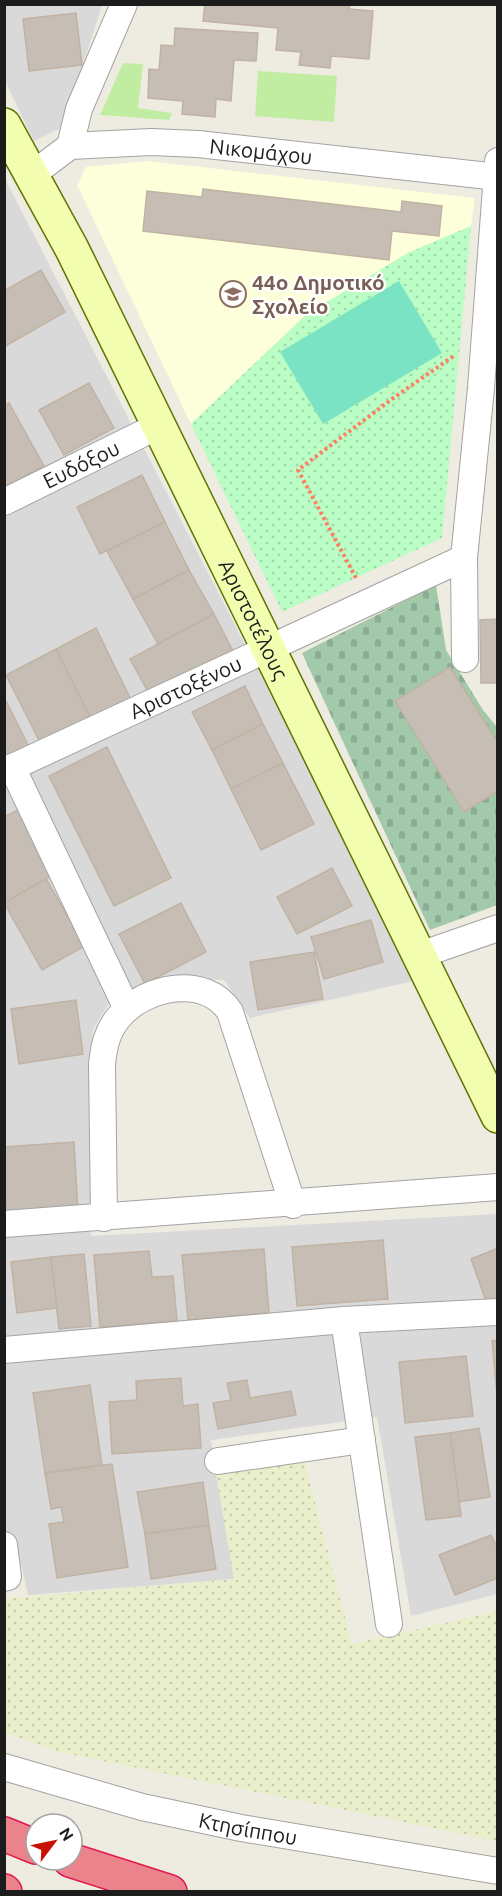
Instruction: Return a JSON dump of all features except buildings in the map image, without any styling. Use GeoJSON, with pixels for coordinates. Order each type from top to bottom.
{"type":"FeatureCollection","features":[{"type":"Feature","properties":{"kind":"highway"},"geometry":{"type":"LineString","coordinates":[[4,1834],[24,1842]]}},
{"type":"Feature","properties":{"kind":"highway"},"geometry":{"type":"LineString","coordinates":[[84,1864],[170,1892]]}},
{"type":"Feature","properties":{"kind":"main road","name":"Αριστοτέλους"},"geometry":{"type":"LineString","coordinates":[[4,125],[33,174],[498,1116]]}},
{"type":"Feature","properties":{"kind":"street"},"geometry":{"type":"LineString","coordinates":[[33,174],[70,147],[79,109],[124,4]]}},
{"type":"Feature","properties":{"kind":"street","name":"Νικομάχου"},"geometry":{"type":"LineString","coordinates":[[70,147],[151,142],[198,144],[497,172]]}},
{"type":"Feature","properties":{"kind":"street"},"geometry":{"type":"LineString","coordinates":[[465,659],[464,558],[485,334],[497,172]]}},
{"type":"Feature","properties":{"kind":"street","name":"Ευδόξου"},"geometry":{"type":"LineString","coordinates":[[4,502],[158,426]]}},
{"type":"Feature","properties":{"kind":"street","name":"Αριστοξένου"},"geometry":{"type":"LineString","coordinates":[[8,769],[464,558]]}},
{"type":"Feature","properties":{"kind":"street"},"geometry":{"type":"LineString","coordinates":[[8,769],[127,1009]]}},
{"type":"Feature","properties":{"kind":"street"},"geometry":{"type":"LineString","coordinates":[[420,955],[498,928]]}},
{"type":"Feature","properties":{"kind":"street"},"geometry":{"type":"LineString","coordinates":[[104,1218],[103,1052],[111,1028],[127,1009],[164,991],[183,988],[208,991],[225,1003],[237,1025],[293,1204]]}},
{"type":"Feature","properties":{"kind":"street"},"geometry":{"type":"LineString","coordinates":[[4,1224],[498,1187]]}},
{"type":"Feature","properties":{"kind":"street"},"geometry":{"type":"LineString","coordinates":[[4,1350],[344,1320],[498,1312]]}},
{"type":"Feature","properties":{"kind":"street"},"geometry":{"type":"LineString","coordinates":[[344,1320],[389,1624]]}},
{"type":"Feature","properties":{"kind":"street"},"geometry":{"type":"LineString","coordinates":[[218,1461],[362,1440]]}},
{"type":"Feature","properties":{"kind":"street"},"geometry":{"type":"LineString","coordinates":[[4,1545],[6,1577]]}},
{"type":"Feature","properties":{"kind":"street","name":"Κτησίππου"},"geometry":{"type":"LineString","coordinates":[[4,1767],[142,1808],[241,1828],[498,1871]]}},
{"type":"Feature","properties":{"kind":"path"},"geometry":{"type":"LineString","coordinates":[[369,602],[298,470],[392,399],[485,334]]}},
{"type":"Feature","properties":{"kind":"shaded area"},"geometry":{"type":"Polygon","coordinates":[[[5,5],[102,5],[63,127],[34,141],[5,81],[5,5]]]}},
{"type":"Feature","properties":{"kind":"shaded area","name":"44ο Δημοτικό Σχολείο"},"geometry":{"type":"Polygon","coordinates":[[[147,161],[475,198],[471,226],[408,253],[307,314],[191,424],[77,185],[86,167],[147,161]]]}},
{"type":"Feature","properties":{"kind":"shaded area"},"geometry":{"type":"Polygon","coordinates":[[[4,177],[418,980],[250,1018],[224,980],[175,978],[111,1000],[93,1029],[90,1068],[91,1236],[497,1214],[497,1594],[411,1616],[377,1417],[211,1440],[235,1579],[28,1595],[21,1564],[5,1566],[4,177]]]}},
{"type":"Feature","properties":{"kind":"shaded area"},"geometry":{"type":"Polygon","coordinates":[[[304,1460],[352,1644],[497,1611],[497,1841],[59,1752],[5,1733],[4,1599],[234,1579],[215,1468],[304,1460]]]}},
{"type":"Feature","properties":{"kind":"green space"},"geometry":{"type":"Polygon","coordinates":[[[123,63],[143,64],[138,108],[172,113],[169,120],[100,115],[123,63]]]}},
{"type":"Feature","properties":{"kind":"green space"},"geometry":{"type":"Polygon","coordinates":[[[258,71],[337,76],[334,122],[255,116],[258,71]]]}},
{"type":"Feature","properties":{"kind":"green space"},"geometry":{"type":"Polygon","coordinates":[[[471,226],[442,538],[282,612],[191,424],[307,314],[408,253],[471,226]]]}},
{"type":"Feature","properties":{"kind":"green space"},"geometry":{"type":"Polygon","coordinates":[[[399,281],[442,353],[323,424],[280,352],[399,281]]]}},
{"type":"Feature","properties":{"kind":"green space"},"geometry":{"type":"Polygon","coordinates":[[[436,585],[446,650],[483,710],[497,727],[497,905],[430,930],[302,653],[436,585]]]}},
{"type":"Feature","properties":{"kind":"place","name":"44ο Δημοτικό Σχολείο"},"geometry":{"type":"Point","coordinates":[233,294]}}]}
